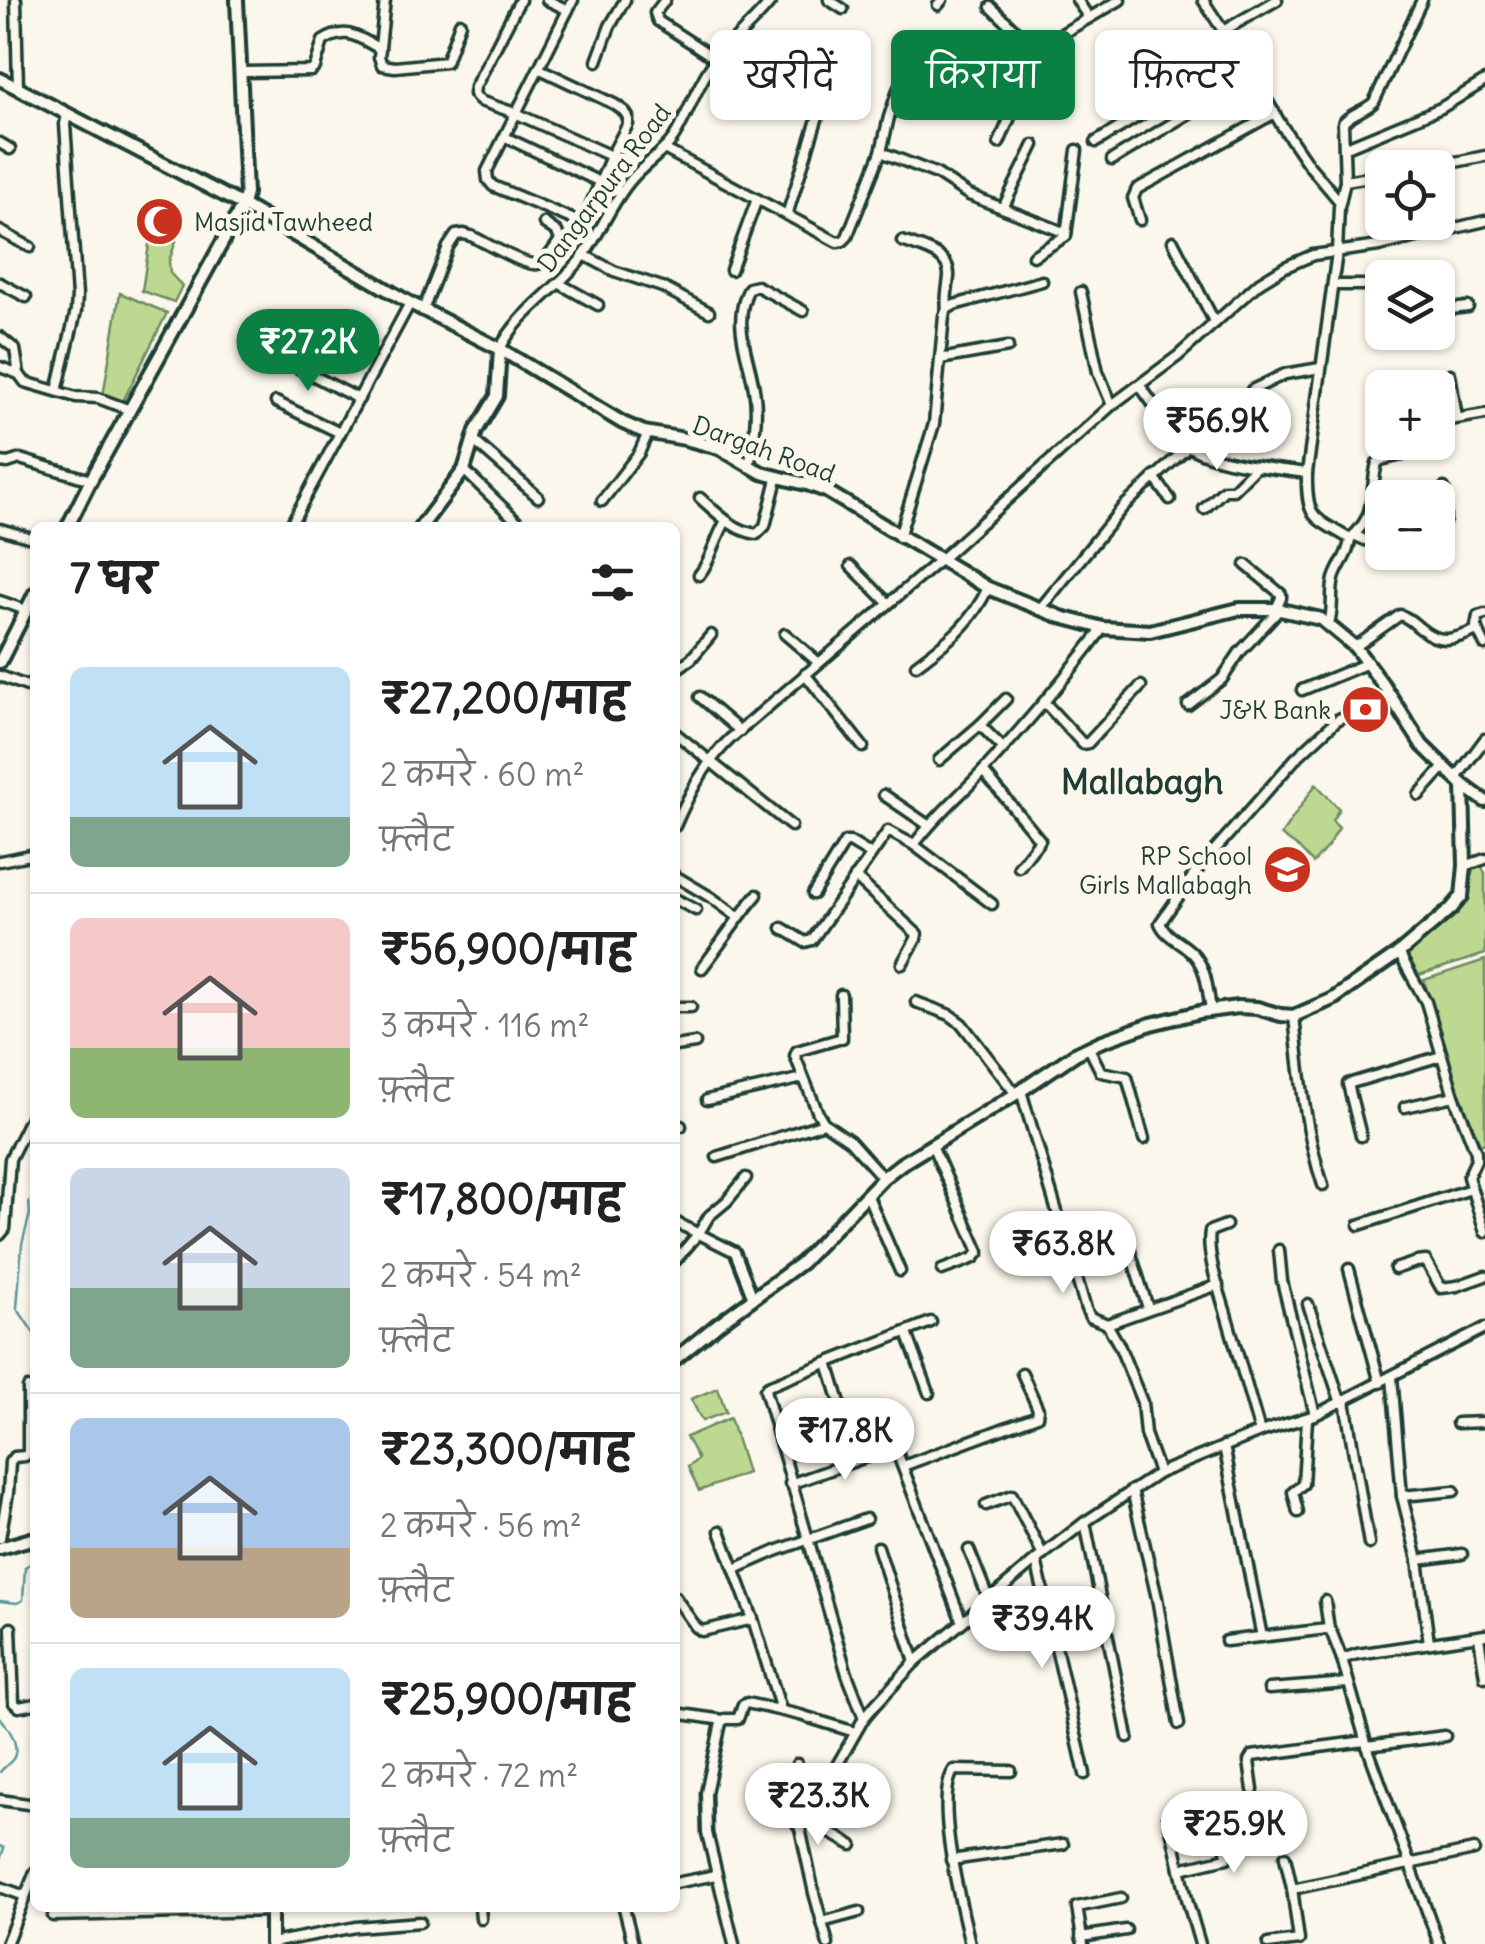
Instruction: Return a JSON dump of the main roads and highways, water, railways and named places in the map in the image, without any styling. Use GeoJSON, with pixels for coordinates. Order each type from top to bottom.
{"type":"FeatureCollection","features":[{"type":"Feature","properties":{"kind":"waterway"},"geometry":{"type":"LineString","coordinates":[[29,1202],[30,1214]]}},
{"type":"Feature","properties":{"kind":"waterway"},"geometry":{"type":"LineString","coordinates":[[30,1214],[22,1244],[17,1308],[30,1328]]}},
{"type":"Feature","properties":{"kind":"waterway"},"geometry":{"type":"LineString","coordinates":[[0,1601],[23,1600],[25,1567],[30,1564]]}},
{"type":"Feature","properties":{"kind":"waterway"},"geometry":{"type":"LineString","coordinates":[[0,1717],[15,1743],[13,1759],[0,1772]]}},
{"type":"Feature","properties":{"kind":"waterway"},"geometry":{"type":"LineString","coordinates":[[0,1846],[4,1848],[0,1860]]}},
{"type":"Feature","properties":{"kind":"place","name":"Masjid Tawheed"},"geometry":{"type":"Point","coordinates":[159,222]}},
{"type":"Feature","properties":{"kind":"place","name":"J&K Bank"},"geometry":{"type":"Point","coordinates":[1366,710]}},
{"type":"Feature","properties":{"kind":"place","name":"RP School Girls Mallabagh"},"geometry":{"type":"Point","coordinates":[1287,870]}},
{"type":"Feature","properties":{"kind":"district","name":"Mallabagh"},"geometry":{"type":"Point","coordinates":[1142,782]}}]}
